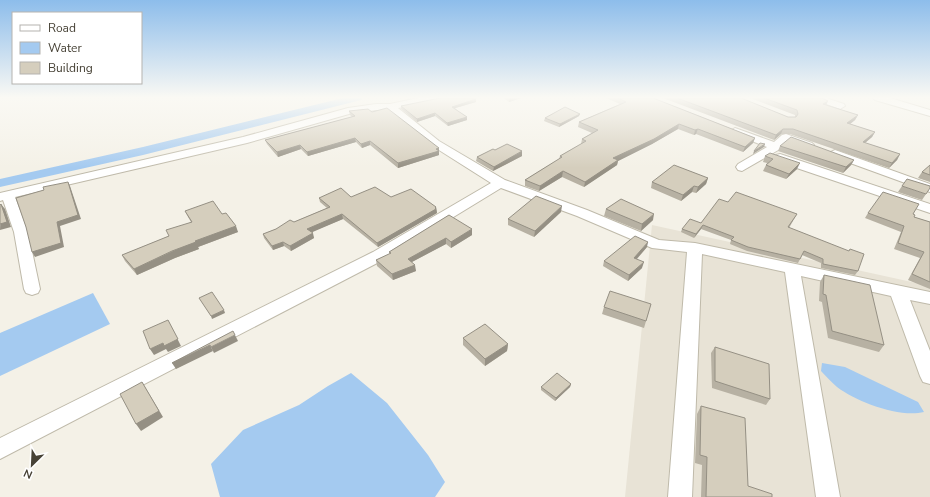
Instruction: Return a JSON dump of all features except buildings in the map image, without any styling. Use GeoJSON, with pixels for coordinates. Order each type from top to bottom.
{"type":"FeatureCollection","features":[{"type":"Feature","properties":{"kind":"street"},"geometry":{"type":"LineString","coordinates":[[32,289],[21,232],[4,196],[278,132],[314,121]]}},
{"type":"Feature","properties":{"kind":"street"},"geometry":{"type":"LineString","coordinates":[[408,121],[435,143],[500,182],[582,213],[657,245],[695,248],[930,298]]}},
{"type":"Feature","properties":{"kind":"street"},"geometry":{"type":"LineString","coordinates":[[726,128],[771,150],[930,209]]}},
{"type":"Feature","properties":{"kind":"street"},"geometry":{"type":"LineString","coordinates":[[742,167],[771,150],[786,137],[930,188]]}},
{"type":"Feature","properties":{"kind":"street"},"geometry":{"type":"LineString","coordinates":[[0,449],[378,256],[500,182]]}},
{"type":"Feature","properties":{"kind":"street"},"geometry":{"type":"LineString","coordinates":[[680,497],[695,248]]}},
{"type":"Feature","properties":{"kind":"street"},"geometry":{"type":"LineString","coordinates":[[792,269],[828,497]]}},
{"type":"Feature","properties":{"kind":"street"},"geometry":{"type":"LineString","coordinates":[[898,291],[930,376]]}},
{"type":"Feature","properties":{"kind":"shaded area"},"geometry":{"type":"Polygon","coordinates":[[[652,225],[930,286],[930,497],[625,497],[652,225]]]}},
{"type":"Feature","properties":{"kind":"water"},"geometry":{"type":"Polygon","coordinates":[[[93,293],[110,324],[0,376],[0,333],[93,293]]]}},
{"type":"Feature","properties":{"kind":"water"},"geometry":{"type":"Polygon","coordinates":[[[822,363],[845,367],[918,402],[924,412],[903,413],[891,411],[867,403],[845,393],[821,371],[822,363]]]}},
{"type":"Feature","properties":{"kind":"water"},"geometry":{"type":"Polygon","coordinates":[[[351,373],[387,403],[428,455],[445,482],[435,497],[220,497],[211,464],[243,430],[299,405],[351,373]]]}},
{"type":"Feature","properties":{"kind":"waterway"},"geometry":{"type":"LineString","coordinates":[[0,183],[143,151],[263,121]]}}]}
